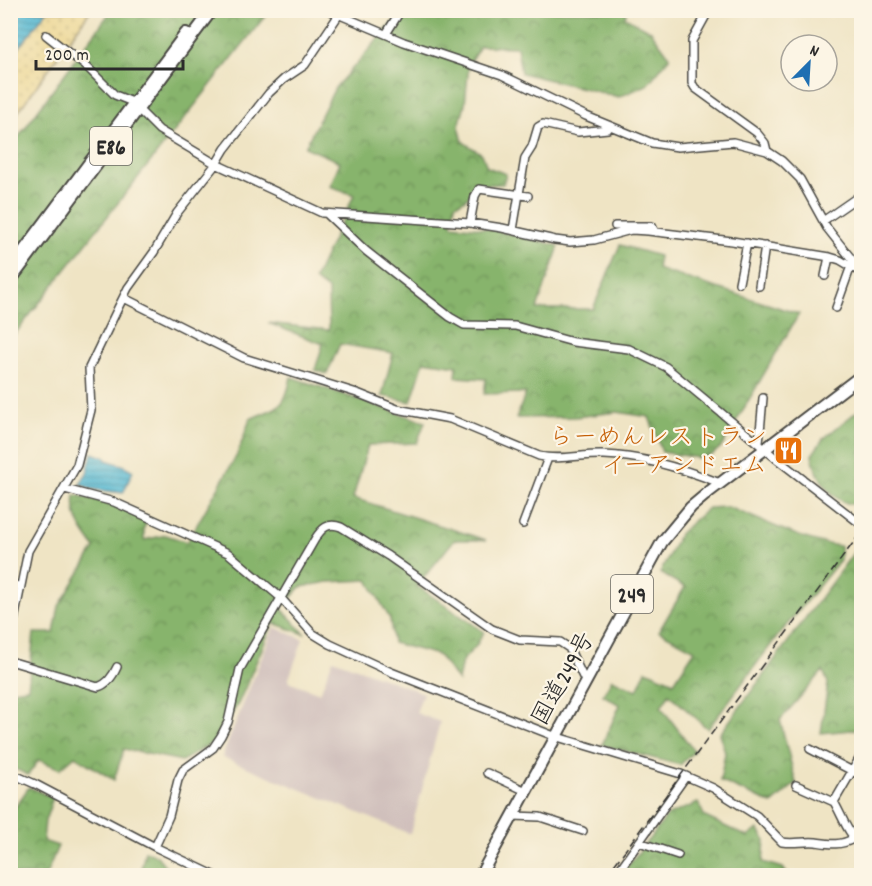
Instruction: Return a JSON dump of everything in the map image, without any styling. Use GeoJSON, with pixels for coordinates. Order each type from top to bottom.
{"type":"FeatureCollection","features":[{"type":"Feature","properties":{"kind":"highway","name":"E86"},"geometry":{"type":"LineString","coordinates":[[10,269],[203,10]]}},
{"type":"Feature","properties":{"kind":"highway","name":"E86"},"geometry":{"type":"LineString","coordinates":[[10,281],[212,10]]}},
{"type":"Feature","properties":{"kind":"highway","name":"国道249号"},"geometry":{"type":"LineString","coordinates":[[480,876],[554,736],[662,542],[691,507],[762,446],[861,375]]}},
{"type":"Feature","properties":{"kind":"street"},"geometry":{"type":"LineString","coordinates":[[328,10],[386,34],[502,75],[609,126],[652,143],[696,146],[728,141],[767,151],[783,161],[800,179],[823,221],[857,267],[836,308]]}},
{"type":"Feature","properties":{"kind":"street"},"geometry":{"type":"LineString","coordinates":[[386,34],[401,10]]}},
{"type":"Feature","properties":{"kind":"street"},"geometry":{"type":"LineString","coordinates":[[709,10],[692,41],[692,83],[695,88],[757,133],[765,143],[767,151]]}},
{"type":"Feature","properties":{"kind":"street"},"geometry":{"type":"LineString","coordinates":[[10,640],[25,560],[31,543],[65,489],[81,456],[92,403],[88,381],[89,368],[128,288],[154,252],[177,213],[216,165],[225,149],[269,93],[284,79],[305,65],[338,16]]}},
{"type":"Feature","properties":{"kind":"street"},"geometry":{"type":"LineString","coordinates":[[46,35],[88,68],[115,95],[130,101]]}},
{"type":"Feature","properties":{"kind":"street"},"geometry":{"type":"LineString","coordinates":[[142,113],[159,130],[216,165],[317,211],[470,223],[570,242],[594,240],[631,230],[655,232],[747,243],[829,257],[856,269]]}},
{"type":"Feature","properties":{"kind":"street"},"geometry":{"type":"LineString","coordinates":[[513,230],[525,158],[532,147],[536,130],[540,125],[583,132],[608,129],[609,126]]}},
{"type":"Feature","properties":{"kind":"street"},"geometry":{"type":"LineString","coordinates":[[470,223],[475,196],[479,189],[528,196]]}},
{"type":"Feature","properties":{"kind":"street"},"geometry":{"type":"LineString","coordinates":[[823,221],[861,194]]}},
{"type":"Feature","properties":{"kind":"street"},"geometry":{"type":"LineString","coordinates":[[327,213],[366,251],[457,321],[473,326],[515,326],[573,342],[629,349],[666,367],[861,525]]}},
{"type":"Feature","properties":{"kind":"street"},"geometry":{"type":"LineString","coordinates":[[615,226],[651,226],[655,232]]}},
{"type":"Feature","properties":{"kind":"street"},"geometry":{"type":"LineString","coordinates":[[739,283],[747,243]]}},
{"type":"Feature","properties":{"kind":"street"},"geometry":{"type":"LineString","coordinates":[[759,286],[765,246]]}},
{"type":"Feature","properties":{"kind":"street"},"geometry":{"type":"LineString","coordinates":[[825,276],[829,257]]}},
{"type":"Feature","properties":{"kind":"street"},"geometry":{"type":"LineString","coordinates":[[124,298],[244,358],[357,393],[397,409],[450,419],[539,456],[548,458],[634,456],[720,483]]}},
{"type":"Feature","properties":{"kind":"street"},"geometry":{"type":"LineString","coordinates":[[762,446],[764,398]]}},
{"type":"Feature","properties":{"kind":"street"},"geometry":{"type":"LineString","coordinates":[[523,524],[548,458]]}},
{"type":"Feature","properties":{"kind":"street"},"geometry":{"type":"LineString","coordinates":[[65,489],[114,502],[228,554],[280,597],[312,633],[330,644],[391,672],[554,736],[686,776],[713,788],[757,816],[782,842],[815,842],[830,845],[844,844],[853,839]]}},
{"type":"Feature","properties":{"kind":"street"},"geometry":{"type":"LineString","coordinates":[[155,847],[183,770],[213,748],[228,722],[240,669],[280,597],[320,531],[326,526],[336,525],[388,556],[492,629],[520,640],[565,644],[585,681]]}},
{"type":"Feature","properties":{"kind":"street"},"geometry":{"type":"LineString","coordinates":[[10,583],[20,587]]}},
{"type":"Feature","properties":{"kind":"street"},"geometry":{"type":"LineString","coordinates":[[10,661],[98,687],[103,686],[112,677],[117,667]]}},
{"type":"Feature","properties":{"kind":"street"},"geometry":{"type":"LineString","coordinates":[[810,748],[852,769],[861,776]]}},
{"type":"Feature","properties":{"kind":"street"},"geometry":{"type":"LineString","coordinates":[[834,802],[861,754]]}},
{"type":"Feature","properties":{"kind":"street"},"geometry":{"type":"LineString","coordinates":[[10,773],[216,876]]}},
{"type":"Feature","properties":{"kind":"street"},"geometry":{"type":"LineString","coordinates":[[487,773],[526,791]]}},
{"type":"Feature","properties":{"kind":"street"},"geometry":{"type":"LineString","coordinates":[[615,876],[686,776]]}},
{"type":"Feature","properties":{"kind":"street"},"geometry":{"type":"LineString","coordinates":[[796,785],[834,802],[853,839],[861,845]]}},
{"type":"Feature","properties":{"kind":"street"},"geometry":{"type":"LineString","coordinates":[[513,816],[540,817],[583,831]]}},
{"type":"Feature","properties":{"kind":"street"},"geometry":{"type":"LineString","coordinates":[[639,842],[678,855]]}},
{"type":"Feature","properties":{"kind":"street"},"geometry":{"type":"LineString","coordinates":[[859,876],[861,867]]}},
{"type":"Feature","properties":{"kind":"shaded area"},"geometry":{"type":"Polygon","coordinates":[[[274,627],[303,639],[288,681],[320,693],[333,659],[423,693],[416,713],[440,722],[410,834],[222,757],[274,627]]]}},
{"type":"Feature","properties":{"kind":"green space"},"geometry":{"type":"Polygon","coordinates":[[[404,10],[627,11],[625,17],[651,31],[670,57],[647,85],[619,97],[521,73],[517,47],[480,46],[469,64],[465,104],[459,126],[463,142],[482,154],[487,167],[506,174],[503,184],[477,185],[468,197],[455,204],[452,225],[492,229],[559,246],[537,309],[593,309],[620,245],[659,256],[657,269],[799,314],[722,446],[712,455],[699,458],[662,452],[649,417],[617,412],[575,417],[516,418],[526,393],[484,394],[486,379],[456,377],[457,366],[424,361],[411,402],[382,396],[393,353],[340,344],[327,374],[315,370],[323,344],[268,323],[329,330],[328,290],[314,280],[354,195],[330,186],[340,162],[305,147],[335,88],[404,10]]]}},
{"type":"Feature","properties":{"kind":"green space"},"geometry":{"type":"Polygon","coordinates":[[[111,11],[269,11],[11,339],[11,147],[111,11]]]}},
{"type":"Feature","properties":{"kind":"green space"},"geometry":{"type":"Polygon","coordinates":[[[291,377],[425,422],[417,443],[368,445],[353,498],[486,540],[454,540],[417,586],[484,632],[476,646],[462,661],[458,681],[438,655],[393,643],[390,619],[368,580],[328,582],[301,587],[281,608],[305,634],[273,623],[239,702],[216,741],[182,761],[124,749],[114,780],[75,756],[60,769],[39,760],[28,775],[15,769],[11,762],[13,690],[28,688],[34,633],[54,633],[59,606],[95,548],[77,517],[75,495],[113,504],[148,521],[144,527],[144,540],[166,535],[187,542],[237,455],[250,419],[274,409],[283,402],[291,377]]]}},
{"type":"Feature","properties":{"kind":"green space"},"geometry":{"type":"Polygon","coordinates":[[[861,408],[862,504],[852,504],[843,502],[828,490],[818,473],[812,455],[823,439],[861,408]]]}},
{"type":"Feature","properties":{"kind":"green space"},"geometry":{"type":"Polygon","coordinates":[[[727,507],[796,535],[840,546],[840,560],[773,642],[708,729],[669,694],[661,707],[694,751],[680,765],[602,745],[620,705],[603,695],[612,679],[637,690],[646,670],[674,682],[695,650],[659,631],[685,587],[660,573],[680,533],[708,508],[727,507]]]}},
{"type":"Feature","properties":{"kind":"green space"},"geometry":{"type":"Polygon","coordinates":[[[860,544],[861,729],[821,733],[828,683],[823,671],[780,720],[796,783],[772,804],[720,781],[725,753],[720,734],[860,544]]]}},
{"type":"Feature","properties":{"kind":"green space"},"geometry":{"type":"Polygon","coordinates":[[[29,787],[53,798],[45,821],[43,841],[58,846],[46,875],[11,875],[11,813],[29,787]]]}},
{"type":"Feature","properties":{"kind":"green space"},"geometry":{"type":"Polygon","coordinates":[[[698,803],[705,817],[748,837],[758,829],[765,840],[763,862],[783,868],[788,875],[620,876],[668,815],[698,803]]]}},
{"type":"Feature","properties":{"kind":"green space"},"geometry":{"type":"Polygon","coordinates":[[[145,851],[157,856],[166,867],[164,875],[140,875],[145,851]]]}},
{"type":"Feature","properties":{"kind":"sand"},"geometry":{"type":"Polygon","coordinates":[[[47,11],[90,11],[11,122],[11,58],[47,11]]]}},
{"type":"Feature","properties":{"kind":"water"},"geometry":{"type":"Polygon","coordinates":[[[10,11],[47,11],[11,58],[10,11]]]}},
{"type":"Feature","properties":{"kind":"water"},"geometry":{"type":"Polygon","coordinates":[[[92,453],[133,471],[123,493],[91,489],[80,484],[87,473],[92,453]]]}},
{"type":"Feature","properties":{"kind":"railway"},"geometry":{"type":"LineString","coordinates":[[606,876],[862,531]]}},
{"type":"Feature","properties":{"kind":"place","name":"らーめんレストラン イーアンドエム"},"geometry":{"type":"Point","coordinates":[788,450]}}]}
